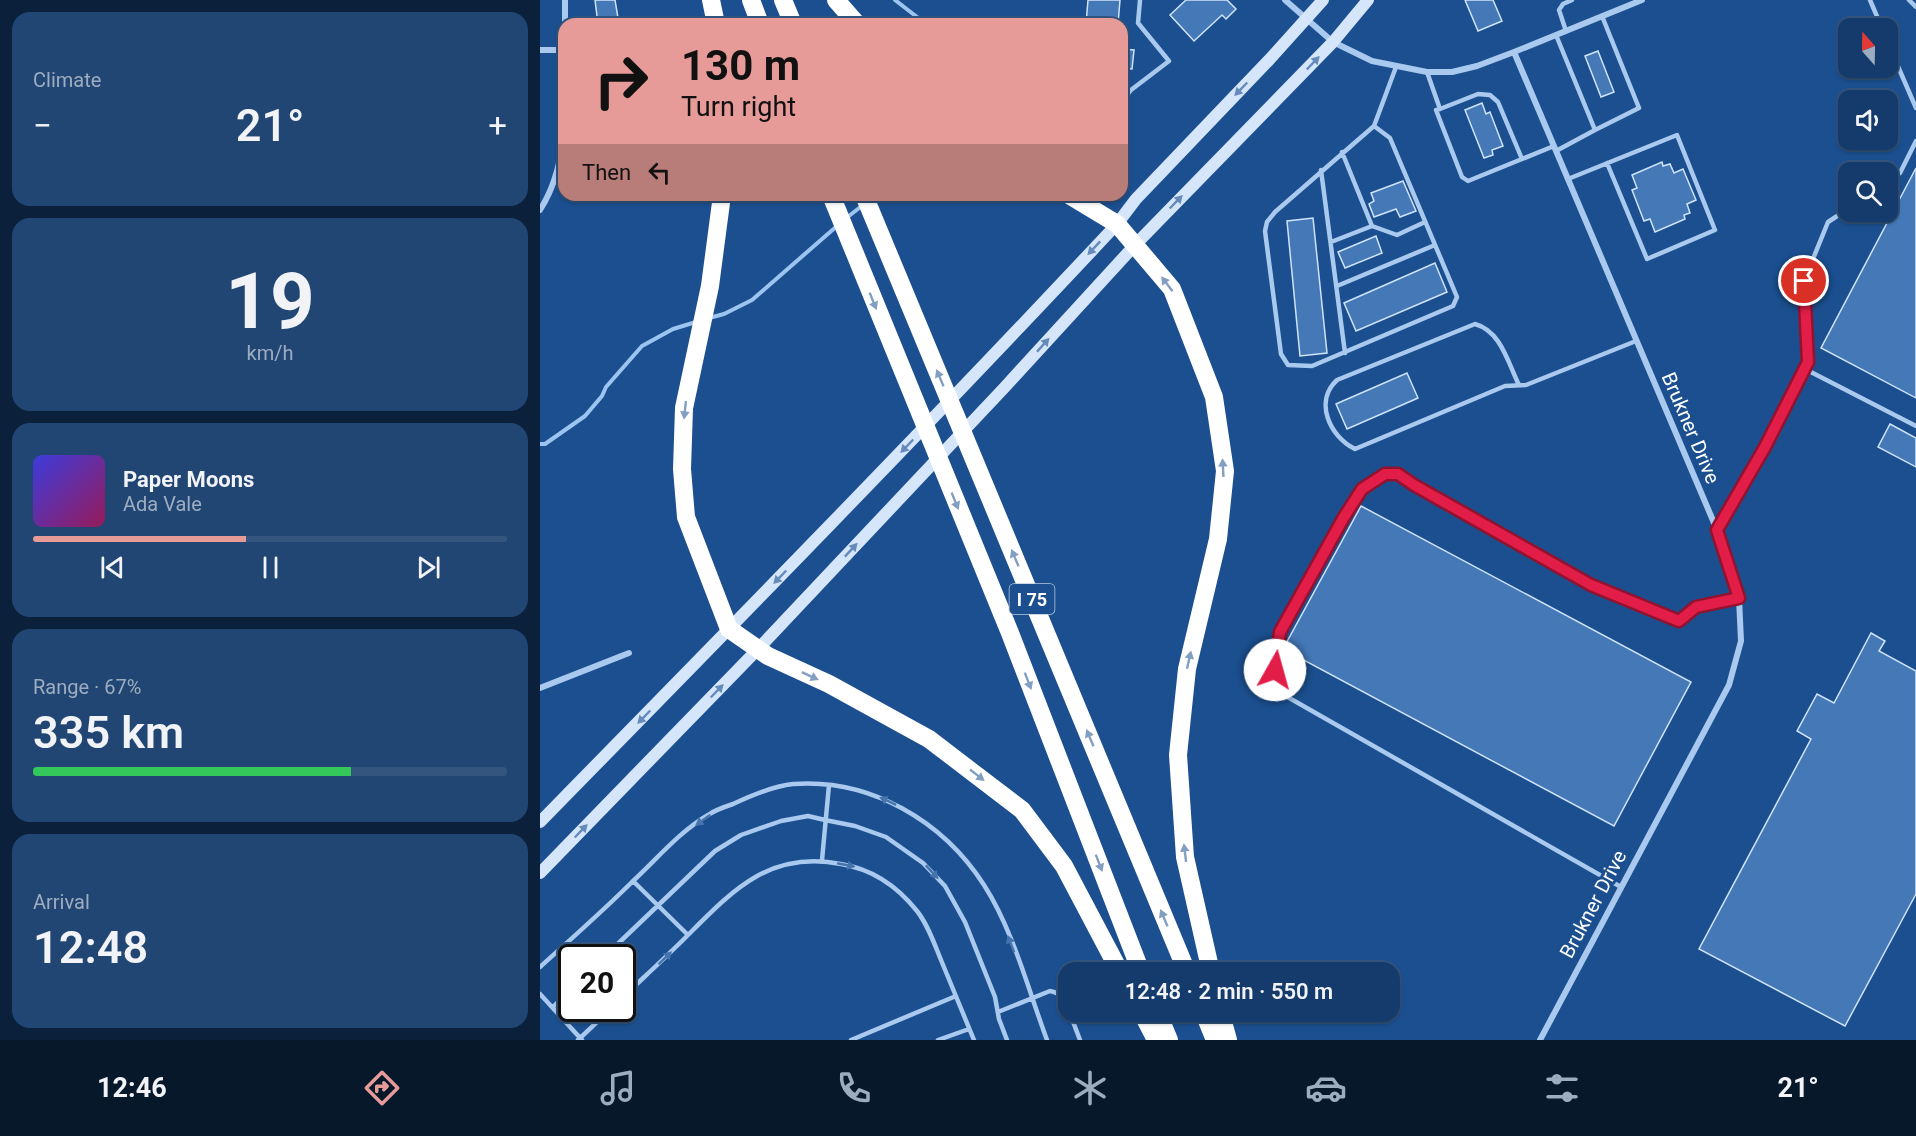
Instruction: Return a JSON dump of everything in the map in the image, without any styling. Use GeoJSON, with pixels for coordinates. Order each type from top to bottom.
{"type":"FeatureCollection","features":[{"type":"Feature","properties":{"kind":"highway"},"geometry":{"type":"LineString","coordinates":[[711,0],[715,18]]}},
{"type":"Feature","properties":{"kind":"highway"},"geometry":{"type":"LineString","coordinates":[[751,0],[758,18]]}},
{"type":"Feature","properties":{"kind":"highway"},"geometry":{"type":"LineString","coordinates":[[783,0],[790,18]]}},
{"type":"Feature","properties":{"kind":"highway"},"geometry":{"type":"LineString","coordinates":[[836,0],[852,18]]}},
{"type":"Feature","properties":{"kind":"highway"},"geometry":{"type":"LineString","coordinates":[[721,201],[710,285],[684,408],[682,469],[686,517],[729,629],[768,656],[829,684],[929,739],[1022,810],[1064,866],[1115,962]]}},
{"type":"Feature","properties":{"kind":"highway","name":"I 75"},"geometry":{"type":"LineString","coordinates":[[833,201],[1010,633],[1137,962]]}},
{"type":"Feature","properties":{"kind":"highway","name":"I 75"},"geometry":{"type":"LineString","coordinates":[[867,201],[1183,962]]}},
{"type":"Feature","properties":{"kind":"highway"},"geometry":{"type":"LineString","coordinates":[[1079,201],[1117,224],[1172,289],[1214,397],[1225,471],[1218,539],[1187,669],[1178,756],[1185,857],[1209,962]]}},
{"type":"Feature","properties":{"kind":"highway"},"geometry":{"type":"LineString","coordinates":[[1147,1022],[1156,1040]]}},
{"type":"Feature","properties":{"kind":"highway"},"geometry":{"type":"LineString","coordinates":[[1161,1022],[1168,1040]]}},
{"type":"Feature","properties":{"kind":"highway"},"geometry":{"type":"LineString","coordinates":[[1208,1022],[1215,1040]]}},
{"type":"Feature","properties":{"kind":"highway"},"geometry":{"type":"LineString","coordinates":[[1223,1022],[1228,1040]]}},
{"type":"Feature","properties":{"kind":"main road"},"geometry":{"type":"LineString","coordinates":[[540,822],[880,475],[1117,224],[1136,199],[1323,0]]}},
{"type":"Feature","properties":{"kind":"main road"},"geometry":{"type":"LineString","coordinates":[[540,873],[758,649],[1135,245],[1333,42],[1368,0]]}},
{"type":"Feature","properties":{"kind":"street"},"geometry":{"type":"LineString","coordinates":[[564,0],[565,18]]}},
{"type":"Feature","properties":{"kind":"street"},"geometry":{"type":"LineString","coordinates":[[1285,0],[1333,42],[1372,61],[1396,68],[1427,72],[1452,72],[1514,52],[1641,0]]}},
{"type":"Feature","properties":{"kind":"street"},"geometry":{"type":"LineString","coordinates":[[540,50],[558,50]]}},
{"type":"Feature","properties":{"kind":"street","name":"Brukner Drive"},"geometry":{"type":"LineString","coordinates":[[1514,52],[1717,530],[1739,598],[1741,642],[1729,685],[1540,1040]]}},
{"type":"Feature","properties":{"kind":"street"},"geometry":{"type":"LineString","coordinates":[[540,210],[551,192],[558,167]]}},
{"type":"Feature","properties":{"kind":"street"},"geometry":{"type":"LineString","coordinates":[[540,688],[629,653]]}},
{"type":"Feature","properties":{"kind":"lane"},"geometry":{"type":"LineString","coordinates":[[1128,94],[1169,61],[1138,23],[1140,0]]}},
{"type":"Feature","properties":{"kind":"lane"},"geometry":{"type":"LineString","coordinates":[[1566,31],[1559,10],[1563,4],[1572,0]]}},
{"type":"Feature","properties":{"kind":"lane"},"geometry":{"type":"LineString","coordinates":[[1870,0],[1878,18]]}},
{"type":"Feature","properties":{"kind":"lane"},"geometry":{"type":"LineString","coordinates":[[1909,0],[1916,7]]}},
{"type":"Feature","properties":{"kind":"lane"},"geometry":{"type":"LineString","coordinates":[[1522,159],[1498,102],[1490,95],[1478,94],[1437,110],[1462,177],[1468,181],[1555,148],[1639,108],[1602,16]]}},
{"type":"Feature","properties":{"kind":"lane"},"geometry":{"type":"LineString","coordinates":[[1556,35],[1595,130]]}},
{"type":"Feature","properties":{"kind":"lane"},"geometry":{"type":"LineString","coordinates":[[1898,66],[1916,108]]}},
{"type":"Feature","properties":{"kind":"lane"},"geometry":{"type":"LineString","coordinates":[[1374,126],[1390,138],[1458,297],[1453,306],[1345,353],[1312,366],[1288,365],[1281,354],[1265,231],[1267,222],[1321,170],[1374,126],[1396,68]]}},
{"type":"Feature","properties":{"kind":"lane"},"geometry":{"type":"LineString","coordinates":[[1427,72],[1440,109]]}},
{"type":"Feature","properties":{"kind":"lane"},"geometry":{"type":"LineString","coordinates":[[1568,178],[1677,135],[1715,230],[1647,260],[1607,163]]}},
{"type":"Feature","properties":{"kind":"lane"},"geometry":{"type":"LineString","coordinates":[[1898,174],[1916,141]]}},
{"type":"Feature","properties":{"kind":"lane"},"geometry":{"type":"LineString","coordinates":[[1342,152],[1371,226]]}},
{"type":"Feature","properties":{"kind":"lane"},"geometry":{"type":"LineString","coordinates":[[1321,170],[1345,353]]}},
{"type":"Feature","properties":{"kind":"lane"},"geometry":{"type":"LineString","coordinates":[[1717,530],[1765,447],[1808,362],[1804,281],[1828,222],[1838,216]]}},
{"type":"Feature","properties":{"kind":"lane"},"geometry":{"type":"LineString","coordinates":[[1331,242],[1371,226],[1397,235],[1425,222]]}},
{"type":"Feature","properties":{"kind":"lane"},"geometry":{"type":"LineString","coordinates":[[1337,286],[1435,245]]}},
{"type":"Feature","properties":{"kind":"lane"},"geometry":{"type":"LineString","coordinates":[[1519,385],[1495,334],[1475,324],[1337,380],[1328,388],[1325,399],[1327,414],[1335,434],[1346,445],[1355,449],[1505,386],[1526,385],[1636,341]]}},
{"type":"Feature","properties":{"kind":"lane"},"geometry":{"type":"LineString","coordinates":[[1805,369],[1916,426]]}},
{"type":"Feature","properties":{"kind":"lane"},"geometry":{"type":"LineString","coordinates":[[1621,887],[1277,691],[1276,657],[1280,632],[1362,489],[1385,474],[1398,474],[1591,585],[1679,621],[1696,607],[1739,598]]}},
{"type":"Feature","properties":{"kind":"lane"},"geometry":{"type":"LineString","coordinates":[[540,968],[671,844],[708,815],[747,797],[790,784],[829,785],[878,797],[908,811],[934,828],[959,852],[984,885],[1001,916],[1047,1040]]}},
{"type":"Feature","properties":{"kind":"lane"},"geometry":{"type":"LineString","coordinates":[[822,860],[829,785]]}},
{"type":"Feature","properties":{"kind":"lane"},"geometry":{"type":"LineString","coordinates":[[618,944],[715,851],[741,835],[781,821],[808,816],[855,826],[886,837],[923,863],[945,886],[965,922],[995,997],[999,1019],[1007,1040]]}},
{"type":"Feature","properties":{"kind":"lane"},"geometry":{"type":"LineString","coordinates":[[636,985],[723,902],[752,878],[795,861],[822,860],[857,867],[875,874],[890,884],[918,912],[928,929],[974,1040]]}},
{"type":"Feature","properties":{"kind":"lane"},"geometry":{"type":"LineString","coordinates":[[633,881],[688,935]]}},
{"type":"Feature","properties":{"kind":"lane"},"geometry":{"type":"LineString","coordinates":[[998,1012],[1050,991],[1058,992]]}},
{"type":"Feature","properties":{"kind":"lane"},"geometry":{"type":"LineString","coordinates":[[540,994],[581,1039],[598,1022]]}},
{"type":"Feature","properties":{"kind":"lane"},"geometry":{"type":"LineString","coordinates":[[851,1040],[956,996]]}},
{"type":"Feature","properties":{"kind":"lane"},"geometry":{"type":"LineString","coordinates":[[553,1006],[558,1001]]}},
{"type":"Feature","properties":{"kind":"lane"},"geometry":{"type":"LineString","coordinates":[[1073,1022],[1080,1040]]}},
{"type":"Feature","properties":{"kind":"lane"},"geometry":{"type":"LineString","coordinates":[[938,1040],[969,1029]]}},
{"type":"Feature","properties":{"kind":"building"},"geometry":{"type":"Polygon","coordinates":[[[595,0],[615,0],[618,18],[597,18],[595,0]]]}},
{"type":"Feature","properties":{"kind":"building"},"geometry":{"type":"Polygon","coordinates":[[[1088,0],[1120,0],[1118,18],[1086,18],[1088,0]]]}},
{"type":"Feature","properties":{"kind":"building"},"geometry":{"type":"Polygon","coordinates":[[[1186,0],[1227,0],[1236,9],[1226,19],[1222,15],[1194,41],[1170,15],[1186,0]]]}},
{"type":"Feature","properties":{"kind":"building"},"geometry":{"type":"Polygon","coordinates":[[[1465,0],[1493,0],[1502,21],[1478,31],[1465,0]]]}},
{"type":"Feature","properties":{"kind":"building"},"geometry":{"type":"Polygon","coordinates":[[[1128,50],[1134,50],[1132,69],[1128,69],[1128,50]]]}},
{"type":"Feature","properties":{"kind":"building"},"geometry":{"type":"Polygon","coordinates":[[[1598,51],[1614,92],[1601,97],[1585,56],[1598,51]]]}},
{"type":"Feature","properties":{"kind":"building"},"geometry":{"type":"Polygon","coordinates":[[[1482,103],[1486,114],[1490,112],[1503,146],[1492,150],[1493,155],[1484,158],[1465,110],[1482,103]]]}},
{"type":"Feature","properties":{"kind":"building"},"geometry":{"type":"Polygon","coordinates":[[[1662,162],[1663,166],[1670,164],[1674,173],[1683,169],[1696,200],[1687,204],[1690,213],[1684,215],[1685,219],[1655,232],[1650,219],[1644,221],[1632,190],[1637,188],[1632,175],[1662,162]]]}},
{"type":"Feature","properties":{"kind":"building"},"geometry":{"type":"Polygon","coordinates":[[[1916,168],[1916,398],[1821,348],[1888,222],[1898,222],[1898,202],[1916,168]]]}},
{"type":"Feature","properties":{"kind":"building"},"geometry":{"type":"Polygon","coordinates":[[[1403,181],[1416,211],[1400,217],[1396,209],[1374,217],[1369,204],[1374,201],[1371,193],[1403,181]]]}},
{"type":"Feature","properties":{"kind":"building"},"geometry":{"type":"Polygon","coordinates":[[[1313,218],[1327,353],[1300,356],[1287,221],[1313,218]]]}},
{"type":"Feature","properties":{"kind":"building"},"geometry":{"type":"Polygon","coordinates":[[[1376,236],[1382,253],[1345,268],[1338,252],[1376,236]]]}},
{"type":"Feature","properties":{"kind":"building"},"geometry":{"type":"Polygon","coordinates":[[[1435,263],[1447,292],[1356,331],[1344,303],[1435,263]]]}},
{"type":"Feature","properties":{"kind":"building"},"geometry":{"type":"Polygon","coordinates":[[[1407,373],[1418,398],[1347,429],[1336,404],[1407,373]]]}},
{"type":"Feature","properties":{"kind":"building"},"geometry":{"type":"Polygon","coordinates":[[[1890,424],[1916,438],[1916,467],[1878,447],[1890,424]]]}},
{"type":"Feature","properties":{"kind":"building"},"geometry":{"type":"Polygon","coordinates":[[[1361,506],[1691,682],[1614,826],[1283,649],[1361,506]]]}},
{"type":"Feature","properties":{"kind":"building"},"geometry":{"type":"Polygon","coordinates":[[[1871,633],[1885,641],[1879,651],[1916,671],[1916,894],[1845,1026],[1699,949],[1811,739],[1797,731],[1817,694],[1834,703],[1871,633]]]}},
{"type":"Feature","properties":{"kind":"waterway"},"geometry":{"type":"LineString","coordinates":[[895,0],[918,18]]}},
{"type":"Feature","properties":{"kind":"waterway"},"geometry":{"type":"LineString","coordinates":[[845,219],[863,205]]}},
{"type":"Feature","properties":{"kind":"waterway"},"geometry":{"type":"LineString","coordinates":[[709,318],[724,314],[752,300],[837,226]]}},
{"type":"Feature","properties":{"kind":"waterway"},"geometry":{"type":"LineString","coordinates":[[540,444],[545,444],[585,416],[602,396],[606,387],[642,346],[673,329],[696,322]]}},
{"type":"Feature","properties":{"kind":"route"},"geometry":{"type":"LineString","coordinates":[[1275,670],[1280,632],[1344,517],[1362,489],[1385,474],[1398,474],[1591,585],[1679,621],[1696,607],[1739,598],[1717,530],[1765,447],[1808,362],[1804,281]]}}]}
